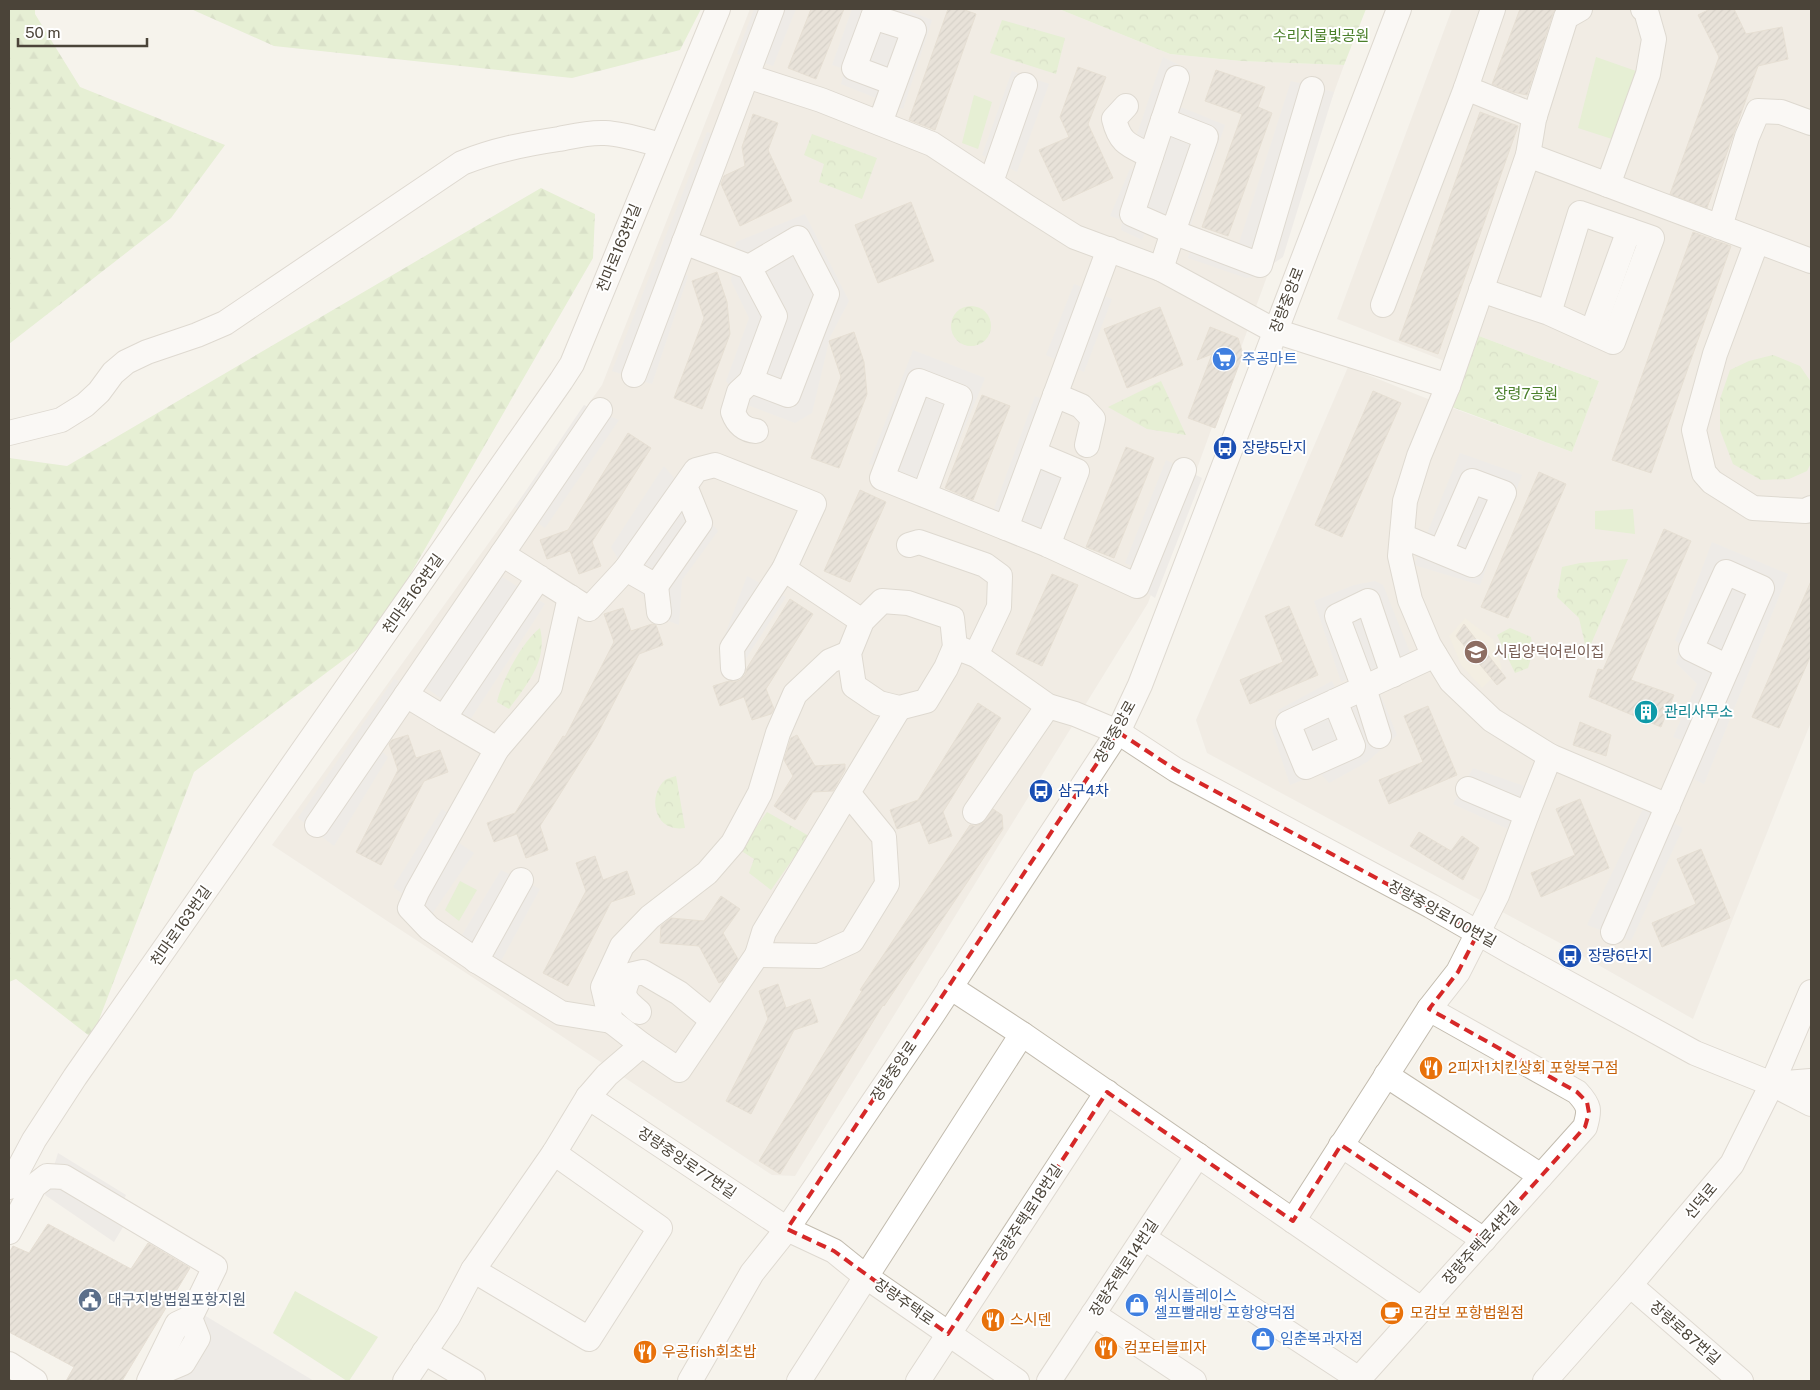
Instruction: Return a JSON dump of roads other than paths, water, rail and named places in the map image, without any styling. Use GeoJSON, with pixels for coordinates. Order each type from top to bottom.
{"type":"FeatureCollection","features":[{"type":"Feature","properties":{"kind":"street","name":"천마로163번길"},"geometry":{"type":"LineString","coordinates":[[9,1187],[34,1140],[75,1077],[572,364],[718,9]]}},
{"type":"Feature","properties":{"kind":"street"},"geometry":{"type":"LineString","coordinates":[[634,375],[772,9]]}},
{"type":"Feature","properties":{"kind":"street","name":"장량중앙로"},"geometry":{"type":"LineString","coordinates":[[690,1381],[752,1272],[787,1229],[950,987],[1118,732],[1140,685],[1399,9]]}},
{"type":"Feature","properties":{"kind":"street"},"geometry":{"type":"LineString","coordinates":[[1383,305],[1466,88],[1493,9]]}},
{"type":"Feature","properties":{"kind":"street"},"geometry":{"type":"LineString","coordinates":[[1580,9],[1566,17],[1535,116],[1528,155],[1448,386],[1419,456],[1405,500],[1400,556],[1410,600],[1429,645],[1451,681],[1492,720],[1550,756],[1668,806]]}},
{"type":"Feature","properties":{"kind":"street"},"geometry":{"type":"LineString","coordinates":[[1608,185],[1648,74],[1654,39],[1646,11],[1643,9]]}},
{"type":"Feature","properties":{"kind":"street"},"geometry":{"type":"LineString","coordinates":[[880,122],[914,30],[874,13],[854,68],[894,83]]}},
{"type":"Feature","properties":{"kind":"street"},"geometry":{"type":"LineString","coordinates":[[748,76],[821,100],[932,144],[1075,236],[1161,269],[1275,331],[1448,386]]}},
{"type":"Feature","properties":{"kind":"street"},"geometry":{"type":"LineString","coordinates":[[1177,78],[1132,214],[1173,232],[1260,265],[1312,89]]}},
{"type":"Feature","properties":{"kind":"street"},"geometry":{"type":"LineString","coordinates":[[990,182],[1025,85]]}},
{"type":"Feature","properties":{"kind":"street"},"geometry":{"type":"LineString","coordinates":[[1466,88],[1535,116]]}},
{"type":"Feature","properties":{"kind":"street"},"geometry":{"type":"LineString","coordinates":[[1126,106],[1114,119],[1118,134],[1129,145],[1151,156]]}},
{"type":"Feature","properties":{"kind":"street"},"geometry":{"type":"LineString","coordinates":[[1720,227],[1747,137],[1758,111],[1781,112],[1811,123]]}},
{"type":"Feature","properties":{"kind":"street"},"geometry":{"type":"LineString","coordinates":[[1161,269],[1206,137],[1163,120]]}},
{"type":"Feature","properties":{"kind":"street"},"geometry":{"type":"LineString","coordinates":[[9,433],[61,420],[85,405],[99,392],[113,373],[126,362],[147,352],[225,323],[462,163],[512,146],[584,134],[604,133],[626,136],[661,145]]}},
{"type":"Feature","properties":{"kind":"street"},"geometry":{"type":"LineString","coordinates":[[1528,155],[1811,261]]}},
{"type":"Feature","properties":{"kind":"street"},"geometry":{"type":"LineString","coordinates":[[1481,290],[1549,313],[1613,342],[1652,238],[1580,213],[1549,313]]}},
{"type":"Feature","properties":{"kind":"street"},"geometry":{"type":"LineString","coordinates":[[749,267],[805,234],[826,294],[788,395],[751,381]]}},
{"type":"Feature","properties":{"kind":"street"},"geometry":{"type":"LineString","coordinates":[[1756,240],[1715,354],[1694,430],[1704,473],[1712,482],[1753,508],[1806,510],[1811,508]]}},
{"type":"Feature","properties":{"kind":"street"},"geometry":{"type":"LineString","coordinates":[[684,242],[749,267],[775,316],[751,381],[739,392],[732,412],[738,423],[750,431],[756,431]]}},
{"type":"Feature","properties":{"kind":"street"},"geometry":{"type":"LineString","coordinates":[[1006,528],[1109,249]]}},
{"type":"Feature","properties":{"kind":"street"},"geometry":{"type":"LineString","coordinates":[[1055,395],[1081,406],[1092,419],[1087,445]]}},
{"type":"Feature","properties":{"kind":"street"},"geometry":{"type":"LineString","coordinates":[[318,825],[600,410]]}},
{"type":"Feature","properties":{"kind":"street"},"geometry":{"type":"LineString","coordinates":[[1034,453],[1077,471],[1048,545]]}},
{"type":"Feature","properties":{"kind":"street"},"geometry":{"type":"LineString","coordinates":[[502,554],[589,609],[626,569],[696,470],[715,465],[814,504],[784,569],[732,648],[733,668]]}},
{"type":"Feature","properties":{"kind":"street"},"geometry":{"type":"LineString","coordinates":[[924,495],[1048,545],[1137,586],[1184,470]]}},
{"type":"Feature","properties":{"kind":"street"},"geometry":{"type":"LineString","coordinates":[[659,612],[656,586],[700,523],[685,486]]}},
{"type":"Feature","properties":{"kind":"street"},"geometry":{"type":"LineString","coordinates":[[1402,536],[1441,552]]}},
{"type":"Feature","properties":{"kind":"street"},"geometry":{"type":"LineString","coordinates":[[909,545],[919,542],[985,566],[1000,576],[998,607],[966,651],[946,668],[926,701],[899,708],[880,703],[854,686],[849,653],[862,621],[882,601],[908,602],[952,618],[966,651]]}},
{"type":"Feature","properties":{"kind":"street"},"geometry":{"type":"LineString","coordinates":[[626,569],[656,586]]}},
{"type":"Feature","properties":{"kind":"street"},"geometry":{"type":"LineString","coordinates":[[784,569],[862,621]]}},
{"type":"Feature","properties":{"kind":"street"},"geometry":{"type":"LineString","coordinates":[[444,718],[539,577]]}},
{"type":"Feature","properties":{"kind":"street"},"geometry":{"type":"LineString","coordinates":[[570,597],[550,687],[497,749],[417,892],[410,908],[429,928],[476,961],[561,1013],[612,1021],[642,1046],[679,1070],[756,955],[764,932],[899,708]]}},
{"type":"Feature","properties":{"kind":"street"},"geometry":{"type":"LineString","coordinates":[[1379,736],[1364,688],[1336,616],[1368,601],[1392,675]]}},
{"type":"Feature","properties":{"kind":"street","name":"장량중앙로100번길"},"geometry":{"type":"LineString","coordinates":[[966,651],[1048,706],[1076,714],[1118,732],[1176,770],[1430,906],[1695,1053],[1772,1084],[1811,1104]]}},
{"type":"Feature","properties":{"kind":"street"},"geometry":{"type":"LineString","coordinates":[[612,1021],[602,987],[622,946],[650,916],[707,873],[733,843],[760,793],[778,733],[795,694],[830,660],[849,653]]}},
{"type":"Feature","properties":{"kind":"street"},"geometry":{"type":"LineString","coordinates":[[1335,702],[1435,655]]}},
{"type":"Feature","properties":{"kind":"street"},"geometry":{"type":"LineString","coordinates":[[1613,932],[1728,666]]}},
{"type":"Feature","properties":{"kind":"street"},"geometry":{"type":"LineString","coordinates":[[406,695],[497,749]]}},
{"type":"Feature","properties":{"kind":"street"},"geometry":{"type":"LineString","coordinates":[[975,812],[1048,706]]}},
{"type":"Feature","properties":{"kind":"street"},"geometry":{"type":"LineString","coordinates":[[1293,1220],[1428,1009],[1458,972],[1497,895],[1550,756]]}},
{"type":"Feature","properties":{"kind":"street"},"geometry":{"type":"LineString","coordinates":[[1468,789],[1527,814]]}},
{"type":"Feature","properties":{"kind":"street"},"geometry":{"type":"LineString","coordinates":[[756,955],[819,956],[852,942],[883,892],[887,884],[884,837],[848,793]]}},
{"type":"Feature","properties":{"kind":"street"},"geometry":{"type":"LineString","coordinates":[[476,961],[521,880]]}},
{"type":"Feature","properties":{"kind":"street"},"geometry":{"type":"LineString","coordinates":[[639,1012],[626,1002],[623,990],[630,975],[643,972],[679,992],[712,1020]]}},
{"type":"Feature","properties":{"kind":"street"},"geometry":{"type":"LineString","coordinates":[[950,987],[1107,1092],[1421,1309]]}},
{"type":"Feature","properties":{"kind":"street","name":"신덕로"},"geometry":{"type":"LineString","coordinates":[[1545,1381],[1630,1285],[1732,1164],[1772,1084],[1811,992]]}},
{"type":"Feature","properties":{"kind":"street","name":"장량주택로4번길"},"geometry":{"type":"LineString","coordinates":[[1358,1380],[1585,1127],[1589,1113],[1586,1102],[1577,1092],[1428,1009]]}},
{"type":"Feature","properties":{"kind":"street"},"geometry":{"type":"LineString","coordinates":[[799,1381],[1022,1034]]}},
{"type":"Feature","properties":{"kind":"street"},"geometry":{"type":"LineString","coordinates":[[405,1381],[448,1318],[473,1270],[554,1153],[588,1097],[607,1075],[642,1046]]}},
{"type":"Feature","properties":{"kind":"street"},"geometry":{"type":"LineString","coordinates":[[1386,1075],[1541,1176]]}},
{"type":"Feature","properties":{"kind":"street"},"geometry":{"type":"LineString","coordinates":[[1772,1084],[1811,1081]]}},
{"type":"Feature","properties":{"kind":"street","name":"장량주택로18번길"},"geometry":{"type":"LineString","coordinates":[[918,1381],[1107,1092]]}},
{"type":"Feature","properties":{"kind":"street","name":"장량중앙로77번길"},"geometry":{"type":"LineString","coordinates":[[588,1097],[787,1229]]}},
{"type":"Feature","properties":{"kind":"street"},"geometry":{"type":"LineString","coordinates":[[1341,1145],[1484,1240]]}},
{"type":"Feature","properties":{"kind":"street"},"geometry":{"type":"LineString","coordinates":[[473,1270],[589,1339],[660,1228],[554,1153]]}},
{"type":"Feature","properties":{"kind":"street","name":"장량주택로14번길"},"geometry":{"type":"LineString","coordinates":[[1049,1381],[1198,1155]]}},
{"type":"Feature","properties":{"kind":"street"},"geometry":{"type":"LineString","coordinates":[[9,1232],[34,1186],[47,1176],[64,1177],[215,1266],[190,1318],[198,1338],[194,1346],[183,1363],[150,1379]]}},
{"type":"Feature","properties":{"kind":"street","name":"장량주택로"},"geometry":{"type":"LineString","coordinates":[[787,1229],[834,1250],[865,1276],[1017,1381]]}},
{"type":"Feature","properties":{"kind":"street"},"geometry":{"type":"LineString","coordinates":[[1144,1238],[1358,1380]]}},
{"type":"Feature","properties":{"kind":"street","name":"장량로87번길"},"geometry":{"type":"LineString","coordinates":[[1630,1285],[1740,1381]]}},
{"type":"Feature","properties":{"kind":"street"},"geometry":{"type":"LineString","coordinates":[[1093,1314],[1194,1381]]}},
{"type":"Feature","properties":{"kind":"street"},"geometry":{"type":"LineString","coordinates":[[424,1352],[473,1381]]}},
{"type":"Feature","properties":{"kind":"street"},"geometry":{"type":"LineString","coordinates":[[9,1364],[35,1381]]}},
{"type":"Feature","properties":{"kind":"place","name":"주공마트"},"geometry":{"type":"Point","coordinates":[1224,359]}},
{"type":"Feature","properties":{"kind":"place","name":"장량5단지"},"geometry":{"type":"Point","coordinates":[1225,448]}},
{"type":"Feature","properties":{"kind":"place","name":"시립양덕어린이집"},"geometry":{"type":"Point","coordinates":[1476,652]}},
{"type":"Feature","properties":{"kind":"place","name":"관리사무소"},"geometry":{"type":"Point","coordinates":[1646,712]}},
{"type":"Feature","properties":{"kind":"place","name":"삼구4차"},"geometry":{"type":"Point","coordinates":[1041,791]}},
{"type":"Feature","properties":{"kind":"place","name":"장량6단지"},"geometry":{"type":"Point","coordinates":[1570,956]}},
{"type":"Feature","properties":{"kind":"place","name":"2피자1치킨상회 포항북구점"},"geometry":{"type":"Point","coordinates":[1431,1068]}},
{"type":"Feature","properties":{"kind":"place","name":"대구지방법원포항지원"},"geometry":{"type":"Point","coordinates":[90,1300]}},
{"type":"Feature","properties":{"kind":"place","name":"워시플레이스 셀프빨래방 포항양덕점"},"geometry":{"type":"Point","coordinates":[1137,1305]}},
{"type":"Feature","properties":{"kind":"place","name":"모캄보 포항법원점"},"geometry":{"type":"Point","coordinates":[1392,1313]}},
{"type":"Feature","properties":{"kind":"place","name":"스시덴"},"geometry":{"type":"Point","coordinates":[993,1320]}},
{"type":"Feature","properties":{"kind":"place","name":"임춘복과자점"},"geometry":{"type":"Point","coordinates":[1263,1339]}},
{"type":"Feature","properties":{"kind":"place","name":"컴포터블피자"},"geometry":{"type":"Point","coordinates":[1106,1348]}},
{"type":"Feature","properties":{"kind":"place","name":"우공fish회초밥"},"geometry":{"type":"Point","coordinates":[645,1352]}},
{"type":"Feature","properties":{"kind":"park label","name":"수리지물빛공원"},"geometry":{"type":"Point","coordinates":[1321,36]}},
{"type":"Feature","properties":{"kind":"park label","name":"장령7공원"},"geometry":{"type":"Point","coordinates":[1526,394]}}]}
